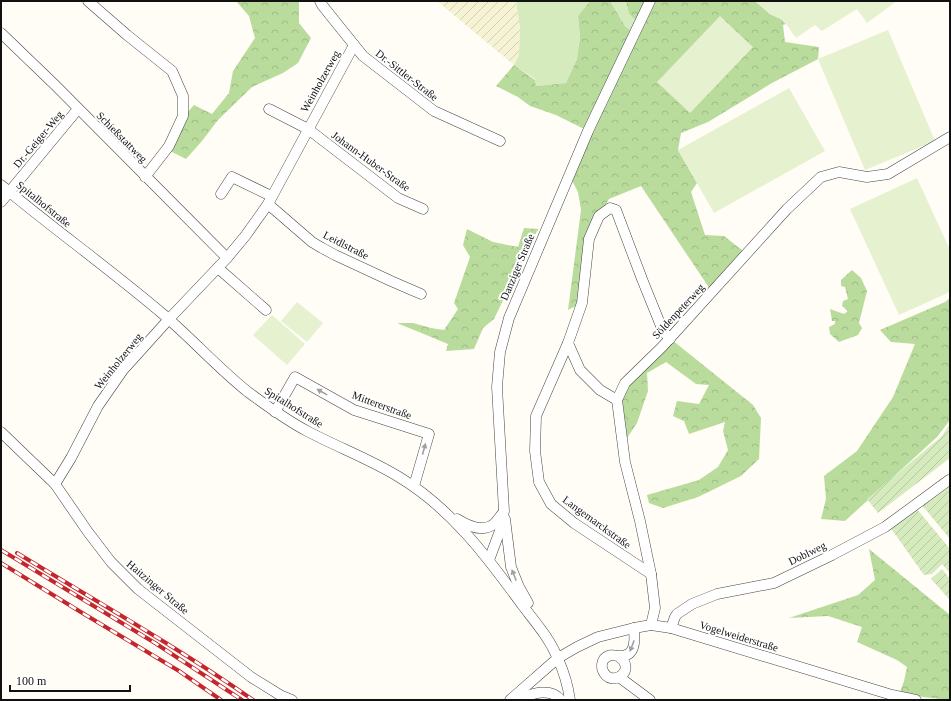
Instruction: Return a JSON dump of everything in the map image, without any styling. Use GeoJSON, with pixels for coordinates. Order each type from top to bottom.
{"type":"FeatureCollection","features":[{"type":"Feature","properties":{"kind":"street"},"geometry":{"type":"LineString","coordinates":[[88,1],[172,71],[182,96],[184,116],[169,146],[145,177]]}},
{"type":"Feature","properties":{"kind":"street","name":"Dr.-Sittler-Straße"},"geometry":{"type":"LineString","coordinates":[[320,1],[363,56],[434,111],[500,141]]}},
{"type":"Feature","properties":{"kind":"street","name":"Danziger Straße"},"geometry":{"type":"LineString","coordinates":[[489,560],[501,528],[504,512],[498,387],[500,352],[509,318],[588,131],[650,1]]}},
{"type":"Feature","properties":{"kind":"street","name":"Schießstattweg"},"geometry":{"type":"LineString","coordinates":[[1,32],[227,258]]}},
{"type":"Feature","properties":{"kind":"street","name":"Weinholzerweg"},"geometry":{"type":"LineString","coordinates":[[55,484],[71,458],[98,406],[123,370],[218,268],[246,235],[269,200],[354,45]]}},
{"type":"Feature","properties":{"kind":"street","name":"Dr.-Geiger-Weg"},"geometry":{"type":"LineString","coordinates":[[1,202],[78,109]]}},
{"type":"Feature","properties":{"kind":"street","name":"Weinholzerweg"},"geometry":{"type":"LineString","coordinates":[[269,109],[308,129]]}},
{"type":"Feature","properties":{"kind":"street","name":"Johann-Huber-Straße"},"geometry":{"type":"LineString","coordinates":[[308,129],[398,198],[422,208]]}},
{"type":"Feature","properties":{"kind":"street","name":"Söldenpeterweg"},"geometry":{"type":"LineString","coordinates":[[617,400],[625,383],[670,339],[787,209],[821,177],[839,172],[867,177],[888,174],[950,137]]}},
{"type":"Feature","properties":{"kind":"street"},"geometry":{"type":"LineString","coordinates":[[221,194],[232,177],[269,200]]}},
{"type":"Feature","properties":{"kind":"street","name":"Spitalhofstraße"},"geometry":{"type":"LineString","coordinates":[[1,185],[169,319],[224,372],[275,412],[306,430],[386,469],[414,486],[439,506],[462,528],[489,560],[545,635],[558,658],[568,686],[570,700]]}},
{"type":"Feature","properties":{"kind":"street","name":"Leidlstraße"},"geometry":{"type":"LineString","coordinates":[[269,200],[312,242],[335,255],[391,282],[421,294]]}},
{"type":"Feature","properties":{"kind":"street","name":"Langemarckstraße"},"geometry":{"type":"LineString","coordinates":[[651,574],[574,523],[551,504],[538,482],[535,451],[536,416],[568,343],[582,303],[589,239],[599,216],[610,208],[616,210],[644,286],[663,331],[670,339]]}},
{"type":"Feature","properties":{"kind":"street"},"geometry":{"type":"LineString","coordinates":[[218,268],[266,310]]}},
{"type":"Feature","properties":{"kind":"street"},"geometry":{"type":"LineString","coordinates":[[568,343],[580,370],[600,390],[617,400],[625,462],[640,521],[651,574],[654,608],[651,625]]}},
{"type":"Feature","properties":{"kind":"street","name":"Mittererstraße"},"geometry":{"type":"LineString","coordinates":[[275,412],[295,377],[354,410],[428,434],[414,486]]}},
{"type":"Feature","properties":{"kind":"street","name":"Haitzinger Straße"},"geometry":{"type":"LineString","coordinates":[[1,432],[55,484],[106,556],[138,589],[251,677],[280,695],[292,700]]}},
{"type":"Feature","properties":{"kind":"street","name":"Doblweg"},"geometry":{"type":"LineString","coordinates":[[671,628],[677,614],[692,604],[717,594],[774,583],[832,555],[885,526],[949,480]]}},
{"type":"Feature","properties":{"kind":"street"},"geometry":{"type":"LineString","coordinates":[[439,506],[465,524],[481,529],[489,527],[495,523],[504,512]]}},
{"type":"Feature","properties":{"kind":"street"},"geometry":{"type":"LineString","coordinates":[[504,512],[511,567],[519,586],[545,635]]}},
{"type":"Feature","properties":{"kind":"street","name":"Vogelweiderstraße"},"geometry":{"type":"LineString","coordinates":[[510,700],[558,658],[577,647],[598,637],[651,625],[671,628],[892,695],[916,700]]}},
{"type":"Feature","properties":{"kind":"street"},"geometry":{"type":"LineString","coordinates":[[618,656],[623,659],[626,669],[624,674],[613,679],[608,677],[603,672],[602,663],[608,656],[613,655],[624,656],[632,650],[635,637],[634,628]]}},
{"type":"Feature","properties":{"kind":"street"},"geometry":{"type":"LineString","coordinates":[[619,677],[650,700]]}},
{"type":"Feature","properties":{"kind":"street"},"geometry":{"type":"LineString","coordinates":[[515,700],[535,693],[543,692],[559,697],[561,700]]}},
{"type":"Feature","properties":{"kind":"shaded area"},"geometry":{"type":"Polygon","coordinates":[[[437,1],[516,1],[520,28],[519,55],[514,65],[437,1]]]}},
{"type":"Feature","properties":{"kind":"green space"},"geometry":{"type":"Polygon","coordinates":[[[236,1],[299,1],[299,23],[311,38],[298,63],[283,73],[252,87],[218,120],[186,159],[168,150],[186,114],[194,105],[212,114],[229,93],[233,71],[255,38],[249,16],[236,1]]]}},
{"type":"Feature","properties":{"kind":"green space"},"geometry":{"type":"Polygon","coordinates":[[[516,1],[590,1],[578,16],[580,37],[577,59],[566,83],[536,86],[535,79],[514,65],[519,55],[520,28],[516,1]]]}},
{"type":"Feature","properties":{"kind":"green space"},"geometry":{"type":"Polygon","coordinates":[[[590,1],[610,1],[625,26],[634,34],[639,23],[629,14],[626,1],[755,1],[770,14],[781,19],[786,24],[783,25],[785,42],[819,47],[818,59],[772,83],[708,122],[681,133],[678,150],[697,183],[691,192],[705,235],[724,236],[747,254],[712,292],[641,186],[609,199],[599,216],[589,239],[582,303],[568,310],[581,210],[578,192],[569,175],[588,131],[556,115],[530,106],[518,97],[496,86],[514,65],[535,80],[536,86],[566,83],[577,59],[580,37],[578,16],[590,1]]]}},
{"type":"Feature","properties":{"kind":"green space"},"geometry":{"type":"Polygon","coordinates":[[[610,1],[626,1],[629,14],[640,23],[634,34],[625,26],[610,1]]]}},
{"type":"Feature","properties":{"kind":"green space"},"geometry":{"type":"Polygon","coordinates":[[[755,1],[897,1],[867,23],[857,9],[822,31],[815,25],[796,38],[781,19],[770,14],[755,1]]]}},
{"type":"Feature","properties":{"kind":"green space"},"geometry":{"type":"Polygon","coordinates":[[[720,16],[753,47],[690,113],[657,82],[720,16]]]}},
{"type":"Feature","properties":{"kind":"green space"},"geometry":{"type":"Polygon","coordinates":[[[888,30],[935,141],[865,170],[818,59],[888,30]]]}},
{"type":"Feature","properties":{"kind":"green space"},"geometry":{"type":"Polygon","coordinates":[[[789,88],[825,151],[714,213],[678,150],[789,88]]]}},
{"type":"Feature","properties":{"kind":"green space"},"geometry":{"type":"Polygon","coordinates":[[[917,178],[950,250],[950,292],[899,315],[850,209],[917,178]]]}},
{"type":"Feature","properties":{"kind":"green space"},"geometry":{"type":"Polygon","coordinates":[[[524,228],[538,229],[494,319],[483,328],[474,349],[446,351],[448,344],[397,323],[413,323],[444,330],[458,309],[454,303],[470,257],[463,245],[467,229],[493,242],[518,247],[524,228]]]}},
{"type":"Feature","properties":{"kind":"green space"},"geometry":{"type":"Polygon","coordinates":[[[852,270],[861,278],[867,291],[859,323],[862,328],[858,335],[839,342],[830,334],[829,327],[835,324],[835,321],[832,321],[830,309],[844,314],[848,311],[842,306],[843,301],[848,299],[845,287],[841,286],[841,280],[852,270]]]}},
{"type":"Feature","properties":{"kind":"green space"},"geometry":{"type":"Polygon","coordinates":[[[950,298],[950,420],[937,437],[845,521],[821,519],[826,499],[824,476],[857,451],[893,397],[915,344],[891,342],[880,330],[945,302],[950,298]]]}},
{"type":"Feature","properties":{"kind":"green space"},"geometry":{"type":"Polygon","coordinates":[[[297,302],[323,323],[307,342],[281,321],[297,302]]]}},
{"type":"Feature","properties":{"kind":"green space"},"geometry":{"type":"Polygon","coordinates":[[[272,315],[305,344],[287,365],[253,335],[272,315]]]}},
{"type":"Feature","properties":{"kind":"green space"},"geometry":{"type":"Polygon","coordinates":[[[672,340],[753,405],[761,418],[759,459],[741,476],[698,497],[663,508],[649,503],[647,495],[699,480],[718,467],[728,450],[723,431],[725,422],[689,434],[684,421],[673,416],[677,401],[699,404],[709,385],[696,384],[666,362],[647,373],[648,391],[637,423],[627,438],[622,399],[630,383],[672,340]]]}},
{"type":"Feature","properties":{"kind":"green space"},"geometry":{"type":"Polygon","coordinates":[[[950,424],[950,458],[878,513],[867,499],[941,437],[950,424]]]}},
{"type":"Feature","properties":{"kind":"green space"},"geometry":{"type":"Polygon","coordinates":[[[947,484],[950,488],[950,539],[921,504],[947,484]]]}},
{"type":"Feature","properties":{"kind":"green space"},"geometry":{"type":"Polygon","coordinates":[[[916,508],[950,549],[950,573],[942,564],[932,574],[924,575],[890,527],[916,508]]]}},
{"type":"Feature","properties":{"kind":"green space"},"geometry":{"type":"Polygon","coordinates":[[[869,549],[950,615],[950,700],[923,697],[900,692],[907,667],[897,660],[857,642],[862,627],[828,616],[789,618],[858,595],[875,580],[869,549]]]}},
{"type":"Feature","properties":{"kind":"green space"},"geometry":{"type":"Polygon","coordinates":[[[942,569],[950,579],[950,600],[931,579],[942,569]]]}},
{"type":"Feature","properties":{"kind":"railway"},"geometry":{"type":"LineString","coordinates":[[1,550],[155,643],[242,700]]}},
{"type":"Feature","properties":{"kind":"railway"},"geometry":{"type":"LineString","coordinates":[[17,553],[166,643],[253,700]]}},
{"type":"Feature","properties":{"kind":"railway"},"geometry":{"type":"LineString","coordinates":[[1,563],[179,671],[221,700]]}}]}
